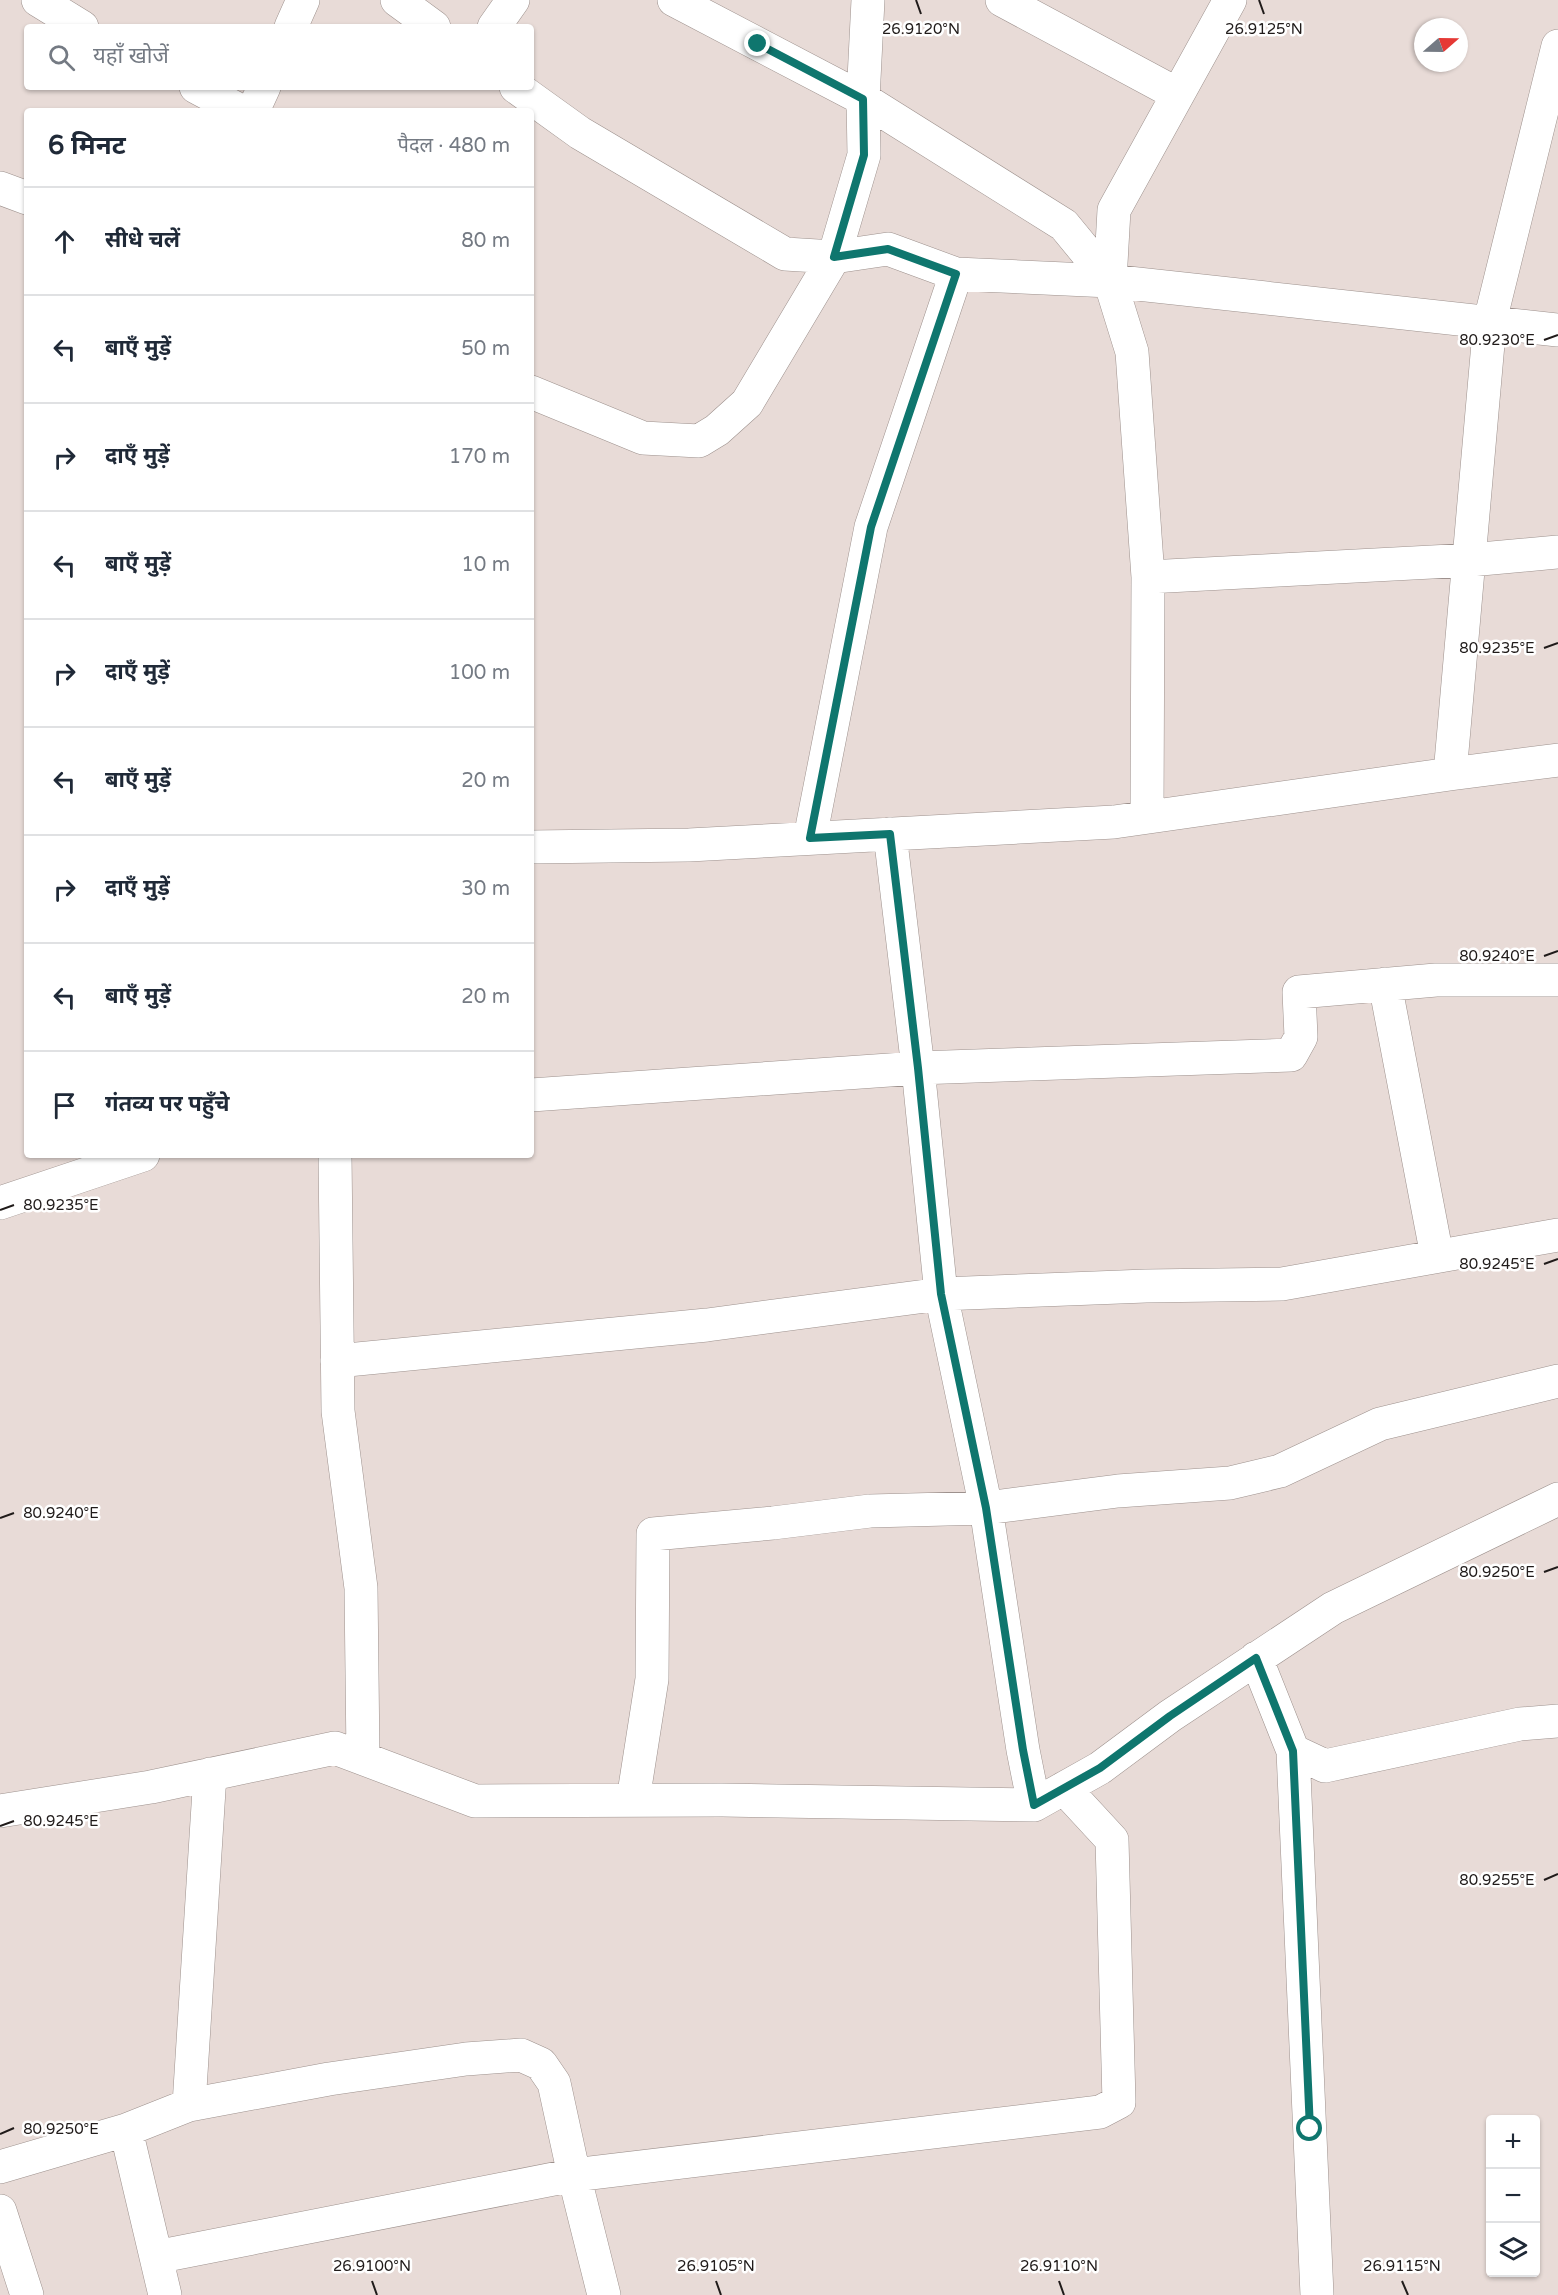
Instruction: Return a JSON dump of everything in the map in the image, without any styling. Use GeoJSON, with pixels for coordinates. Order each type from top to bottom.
{"type":"FeatureCollection","features":[{"type":"Feature","properties":{"kind":"street"},"geometry":{"type":"LineString","coordinates":[[38,0],[77,24]]}},
{"type":"Feature","properties":{"kind":"street"},"geometry":{"type":"LineString","coordinates":[[292,24],[303,0]]}},
{"type":"Feature","properties":{"kind":"street"},"geometry":{"type":"LineString","coordinates":[[397,0],[430,24]]}},
{"type":"Feature","properties":{"kind":"street"},"geometry":{"type":"LineString","coordinates":[[496,24],[513,0]]}},
{"type":"Feature","properties":{"kind":"street"},"geometry":{"type":"LineString","coordinates":[[674,0],[863,99],[1064,225],[1110,281]]}},
{"type":"Feature","properties":{"kind":"street"},"geometry":{"type":"LineString","coordinates":[[534,393],[643,438],[699,441],[717,430],[747,403],[834,257],[864,155],[863,99],[868,0]]}},
{"type":"Feature","properties":{"kind":"street"},"geometry":{"type":"LineString","coordinates":[[1002,0],[1177,94]]}},
{"type":"Feature","properties":{"kind":"street"},"geometry":{"type":"LineString","coordinates":[[1147,817],[1148,577],[1132,352],[1110,281],[1114,210],[1230,0]]}},
{"type":"Feature","properties":{"kind":"street"},"geometry":{"type":"LineString","coordinates":[[1450,774],[1490,321],[1556,65]]}},
{"type":"Feature","properties":{"kind":"street"},"geometry":{"type":"LineString","coordinates":[[202,90],[235,108]]}},
{"type":"Feature","properties":{"kind":"street"},"geometry":{"type":"LineString","coordinates":[[254,108],[263,90]]}},
{"type":"Feature","properties":{"kind":"street"},"geometry":{"type":"LineString","coordinates":[[520,90],[579,133],[785,254],[834,257],[888,249],[956,274],[1110,281],[1558,330]]}},
{"type":"Feature","properties":{"kind":"street"},"geometry":{"type":"LineString","coordinates":[[0,188],[24,197]]}},
{"type":"Feature","properties":{"kind":"street"},"geometry":{"type":"LineString","coordinates":[[810,838],[871,527],[956,274]]}},
{"type":"Feature","properties":{"kind":"street"},"geometry":{"type":"LineString","coordinates":[[1148,577],[1470,560],[1558,552]]}},
{"type":"Feature","properties":{"kind":"street"},"geometry":{"type":"LineString","coordinates":[[534,847],[689,845],[1114,822],[1558,760]]}},
{"type":"Feature","properties":{"kind":"street"},"geometry":{"type":"LineString","coordinates":[[890,834],[918,1068],[941,1294],[986,1508],[1023,1750],[1034,1805]]}},
{"type":"Feature","properties":{"kind":"street"},"geometry":{"type":"LineString","coordinates":[[534,1095],[918,1068],[1291,1055],[1301,1037],[1299,992],[1436,980],[1558,980]]}},
{"type":"Feature","properties":{"kind":"street"},"geometry":{"type":"LineString","coordinates":[[1385,984],[1437,1256]]}},
{"type":"Feature","properties":{"kind":"street"},"geometry":{"type":"LineString","coordinates":[[0,1203],[124,1158]]}},
{"type":"Feature","properties":{"kind":"street"},"geometry":{"type":"LineString","coordinates":[[335,1158],[338,1411],[361,1588],[363,1758]]}},
{"type":"Feature","properties":{"kind":"street"},"geometry":{"type":"LineString","coordinates":[[337,1360],[707,1325],[941,1294],[1146,1286],[1282,1284],[1558,1235]]}},
{"type":"Feature","properties":{"kind":"street"},"geometry":{"type":"LineString","coordinates":[[633,1800],[652,1679],[653,1534],[870,1511],[986,1508],[1118,1491],[1230,1483],[1280,1471],[1380,1424],[1558,1381]]}},
{"type":"Feature","properties":{"kind":"street"},"geometry":{"type":"LineString","coordinates":[[0,1811],[151,1787],[335,1748],[475,1801],[722,1800],[1034,1805],[1100,1768],[1170,1716],[1333,1608],[1558,1499]]}},
{"type":"Feature","properties":{"kind":"street"},"geometry":{"type":"LineString","coordinates":[[1256,1658],[1293,1751],[1317,2295]]}},
{"type":"Feature","properties":{"kind":"street"},"geometry":{"type":"LineString","coordinates":[[1293,1751],[1325,1766],[1520,1724],[1558,1720]]}},
{"type":"Feature","properties":{"kind":"street"},"geometry":{"type":"LineString","coordinates":[[189,2105],[210,1774]]}},
{"type":"Feature","properties":{"kind":"street"},"geometry":{"type":"LineString","coordinates":[[156,2257],[574,2175],[1100,2112],[1119,2102],[1112,1840],[1064,1788]]}},
{"type":"Feature","properties":{"kind":"street"},"geometry":{"type":"LineString","coordinates":[[0,2166],[126,2130],[189,2105],[329,2079],[466,2059],[521,2055],[541,2064],[554,2083],[604,2295]]}},
{"type":"Feature","properties":{"kind":"street"},"geometry":{"type":"LineString","coordinates":[[126,2130],[165,2295]]}},
{"type":"Feature","properties":{"kind":"street"},"geometry":{"type":"LineString","coordinates":[[0,2211],[27,2295]]}},
{"type":"Feature","properties":{"kind":"route"},"geometry":{"type":"LineString","coordinates":[[758,44],[863,99],[864,155],[834,257],[888,249],[956,274],[871,527],[810,838],[890,834],[918,1068],[941,1294],[986,1508],[1023,1750],[1034,1805],[1100,1768],[1170,1716],[1256,1658],[1293,1751],[1310,2129]]}}]}
